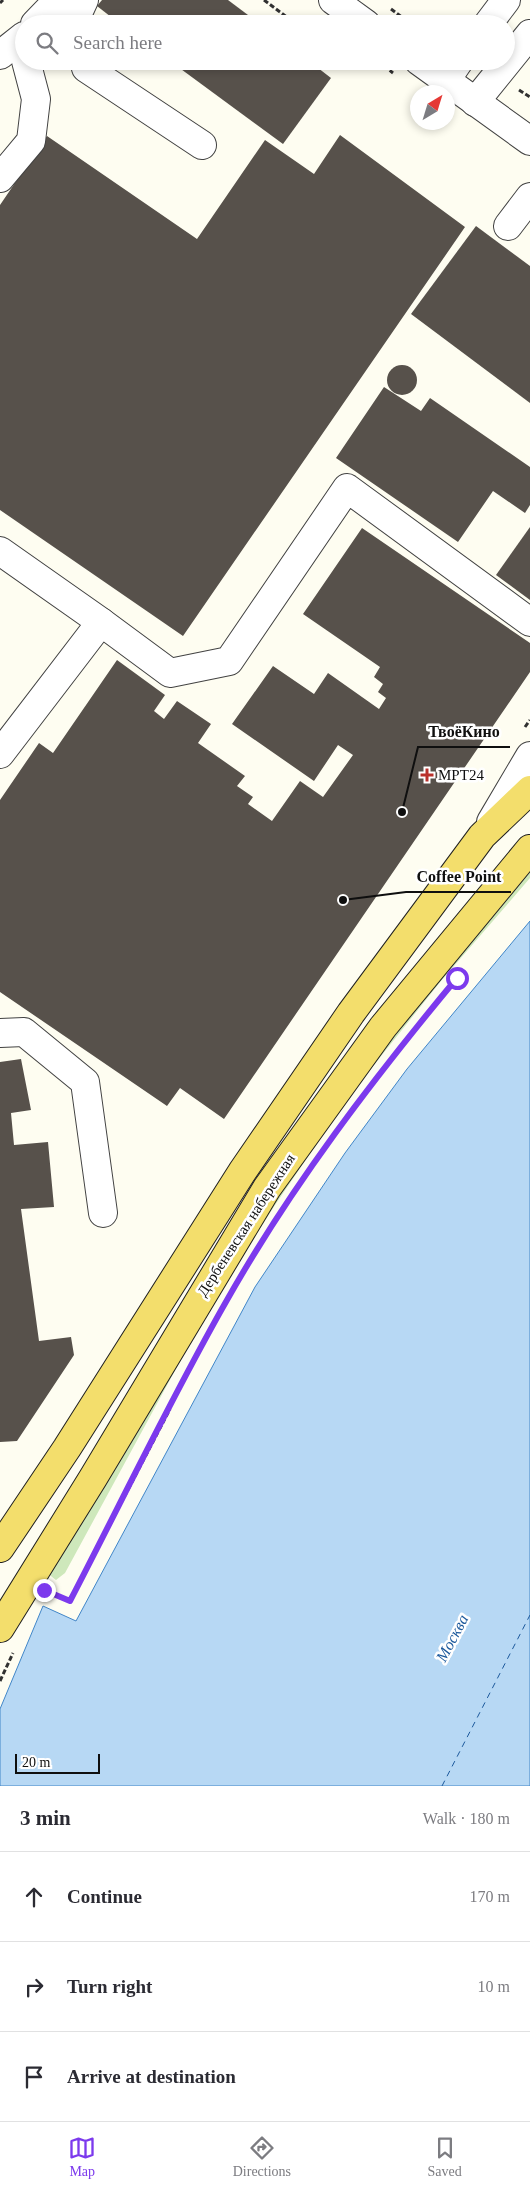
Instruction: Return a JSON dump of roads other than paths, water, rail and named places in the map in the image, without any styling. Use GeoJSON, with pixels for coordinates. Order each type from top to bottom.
{"type":"FeatureCollection","features":[{"type":"Feature","properties":{"kind":"main road","name":"Дербеневская набережная"},"geometry":{"type":"LineString","coordinates":[[4,1532],[67,1448],[242,1172],[350,1013],[482,836],[530,790]]}},
{"type":"Feature","properties":{"kind":"main road","name":"Дербеневская набережная"},"geometry":{"type":"LineString","coordinates":[[8,1637],[94,1478],[267,1188],[383,1027],[530,848]]}},
{"type":"Feature","properties":{"kind":"street"},"geometry":{"type":"LineString","coordinates":[[46,15],[58,0]]}},
{"type":"Feature","properties":{"kind":"street"},"geometry":{"type":"LineString","coordinates":[[77,15],[84,0]]}},
{"type":"Feature","properties":{"kind":"street"},"geometry":{"type":"LineString","coordinates":[[332,0],[353,15]]}},
{"type":"Feature","properties":{"kind":"street"},"geometry":{"type":"LineString","coordinates":[[495,15],[506,0]]}},
{"type":"Feature","properties":{"kind":"street"},"geometry":{"type":"LineString","coordinates":[[515,53],[530,34]]}},
{"type":"Feature","properties":{"kind":"street"},"geometry":{"type":"LineString","coordinates":[[0,178],[31,141],[36,99],[28,70]]}},
{"type":"Feature","properties":{"kind":"street"},"geometry":{"type":"LineString","coordinates":[[89,70],[202,145]]}},
{"type":"Feature","properties":{"kind":"street"},"geometry":{"type":"LineString","coordinates":[[475,102],[501,70]]}},
{"type":"Feature","properties":{"kind":"street"},"geometry":{"type":"LineString","coordinates":[[453,71],[475,102],[530,141]]}},
{"type":"Feature","properties":{"kind":"street"},"geometry":{"type":"LineString","coordinates":[[508,226],[530,197]]}},
{"type":"Feature","properties":{"kind":"street"},"geometry":{"type":"LineString","coordinates":[[0,550],[170,673],[229,661],[347,488],[530,622]]}},
{"type":"Feature","properties":{"kind":"street"},"geometry":{"type":"LineString","coordinates":[[0,754],[101,622]]}},
{"type":"Feature","properties":{"kind":"street"},"geometry":{"type":"LineString","coordinates":[[482,836],[530,756]]}},
{"type":"Feature","properties":{"kind":"street"},"geometry":{"type":"LineString","coordinates":[[0,1033],[24,1032],[85,1082],[103,1213]]}},
{"type":"Feature","properties":{"kind":"water","name":"Москва"},"geometry":{"type":"Polygon","coordinates":[[[530,921],[530,1786],[0,1786],[0,1709],[43,1606],[76,1621],[255,1287],[345,1153],[407,1069],[530,921]]]}},
{"type":"Feature","properties":{"kind":"place","name":"МРТ24"},"geometry":{"type":"Point","coordinates":[427,775]}},
{"type":"Feature","properties":{"kind":"place","name":"ТвоёКино"},"geometry":{"type":"Point","coordinates":[402,812]}},
{"type":"Feature","properties":{"kind":"place","name":"Coffee Point"},"geometry":{"type":"Point","coordinates":[343,900]}}]}
